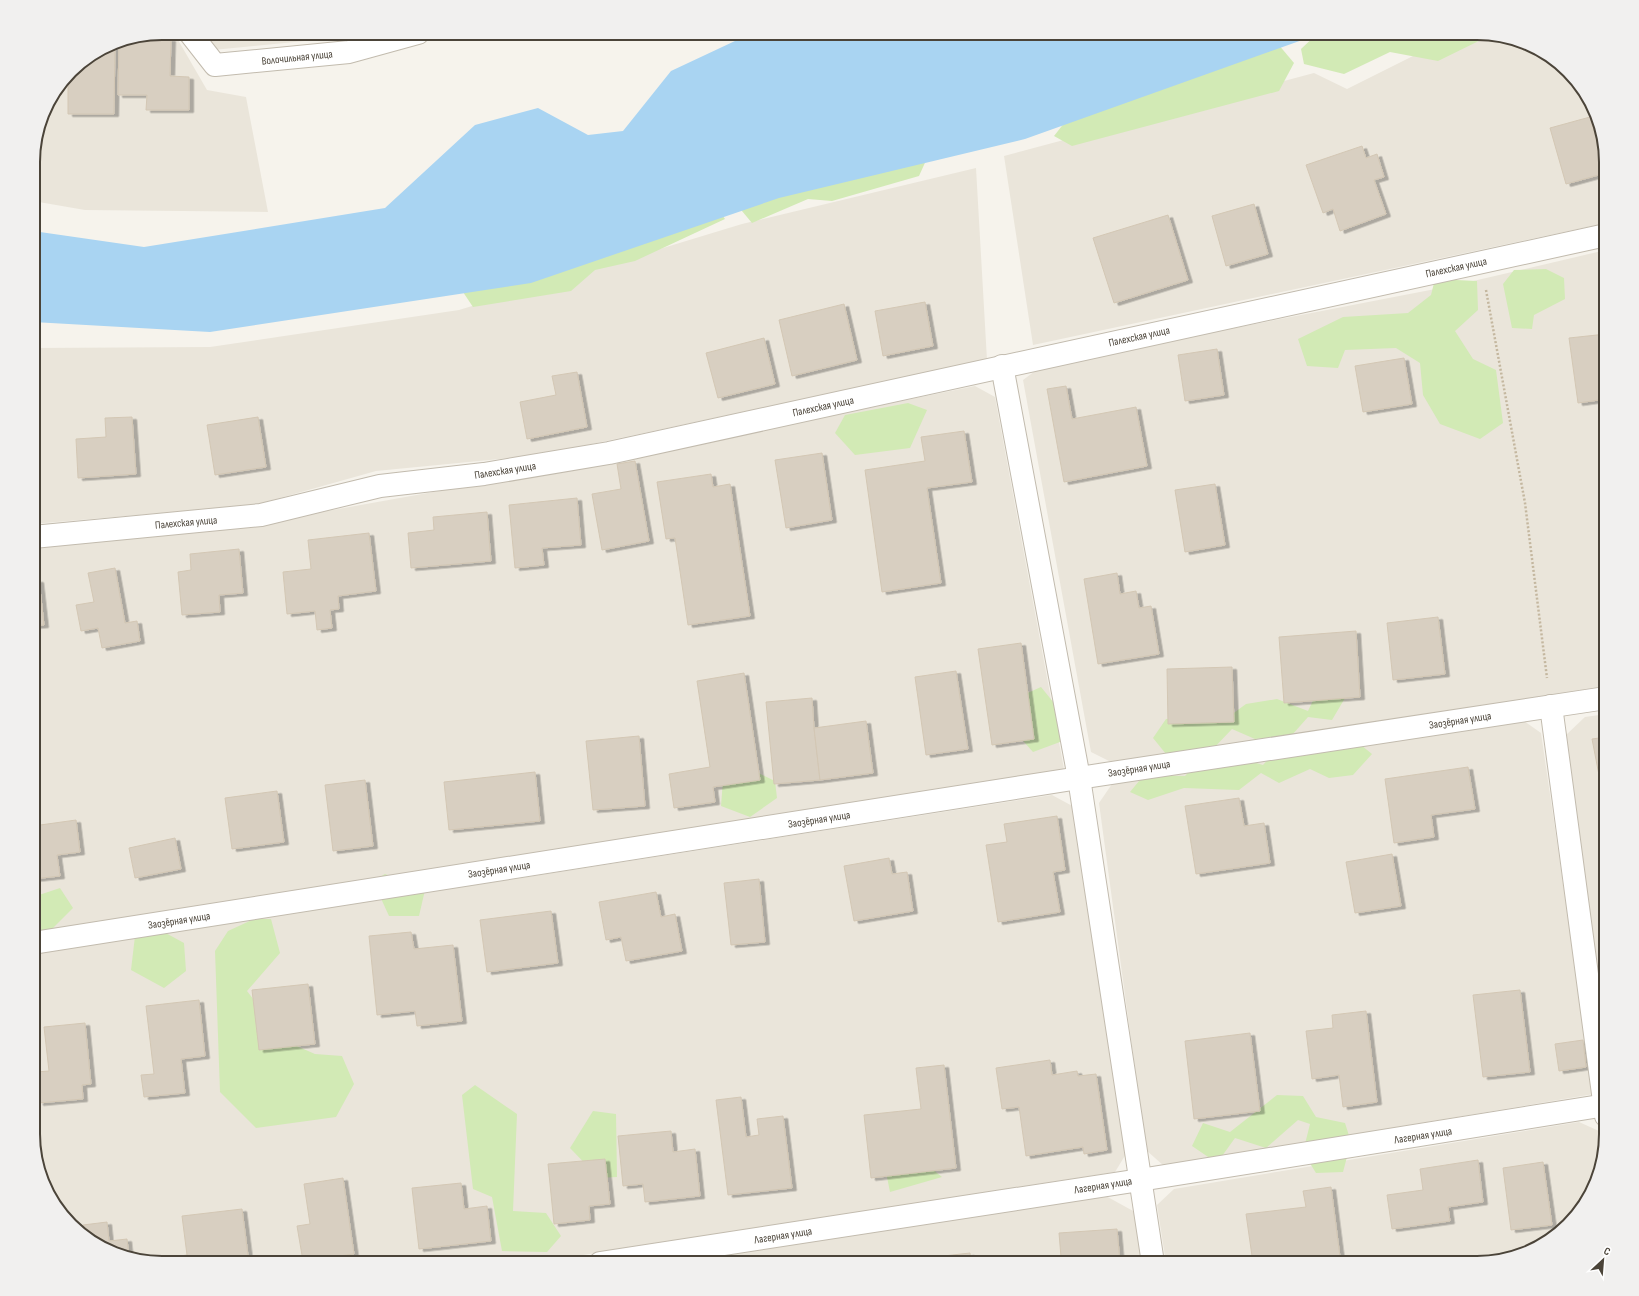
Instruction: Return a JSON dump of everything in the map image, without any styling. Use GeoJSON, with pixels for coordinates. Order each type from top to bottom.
{"type":"FeatureCollection","features":[{"type":"Feature","properties":{"kind":"street","name":"Волочильная улица"},"geometry":{"type":"LineString","coordinates":[[195,40],[215,65],[349,52],[393,40]]}},
{"type":"Feature","properties":{"kind":"street","name":"Палехская улица"},"geometry":{"type":"LineString","coordinates":[[40,536],[261,515],[380,486],[484,474],[609,453],[1599,237]]}},
{"type":"Feature","properties":{"kind":"street"},"geometry":{"type":"LineString","coordinates":[[1002,366],[1079,778],[1152,1256]]}},
{"type":"Feature","properties":{"kind":"street","name":"Заозёрная улица"},"geometry":{"type":"LineString","coordinates":[[40,942],[1079,778],[1599,699]]}},
{"type":"Feature","properties":{"kind":"street"},"geometry":{"type":"LineString","coordinates":[[1550,706],[1599,1065]]}},
{"type":"Feature","properties":{"kind":"street","name":"Лагерная улица"},"geometry":{"type":"LineString","coordinates":[[646,1256],[1599,1110]]}},
{"type":"Feature","properties":{"kind":"path"},"geometry":{"type":"LineString","coordinates":[[1481,262],[1524,503],[1550,706]]}},
{"type":"Feature","properties":{"kind":"shaded area"},"geometry":{"type":"Polygon","coordinates":[[[178,40],[207,90],[246,97],[268,212],[85,210],[40,202],[40,154],[44,130],[49,115],[60,94],[81,70],[94,60],[115,49],[138,42],[178,40]]]}},
{"type":"Feature","properties":{"kind":"shaded area"},"geometry":{"type":"Polygon","coordinates":[[[207,40],[315,40],[213,50],[207,40]]]}},
{"type":"Feature","properties":{"kind":"shaded area"},"geometry":{"type":"Polygon","coordinates":[[[1445,40],[1485,40],[1501,42],[1516,46],[1538,56],[1558,70],[1569,81],[1583,101],[1590,115],[1597,138],[1599,154],[1599,224],[1033,345],[1004,156],[1314,73],[1347,89],[1445,40]]]}},
{"type":"Feature","properties":{"kind":"shaded area"},"geometry":{"type":"Polygon","coordinates":[[[976,168],[987,360],[540,455],[376,471],[255,505],[40,523],[40,348],[210,347],[459,310],[742,224],[976,168]]]}},
{"type":"Feature","properties":{"kind":"shaded area"},"geometry":{"type":"Polygon","coordinates":[[[1599,252],[1599,688],[1111,762],[1091,752],[1023,380],[1043,365],[1456,285],[1599,252]]]}},
{"type":"Feature","properties":{"kind":"shaded area"},"geometry":{"type":"Polygon","coordinates":[[[975,386],[995,397],[1064,769],[40,933],[40,547],[260,523],[607,461],[975,386]]]}},
{"type":"Feature","properties":{"kind":"shaded area"},"geometry":{"type":"Polygon","coordinates":[[[1599,715],[1599,981],[1565,736],[1585,717],[1599,715]]]}},
{"type":"Feature","properties":{"kind":"shaded area"},"geometry":{"type":"Polygon","coordinates":[[[1524,721],[1541,733],[1594,1094],[1164,1166],[1146,1150],[1099,803],[1112,784],[1524,721]]]}},
{"type":"Feature","properties":{"kind":"shaded area"},"geometry":{"type":"Polygon","coordinates":[[[1052,795],[1076,808],[1126,1154],[1115,1172],[577,1256],[154,1256],[138,1254],[115,1247],[101,1240],[81,1226],[60,1202],[46,1173],[40,1142],[40,953],[1052,795]]]}},
{"type":"Feature","properties":{"kind":"shaded area"},"geometry":{"type":"Polygon","coordinates":[[[1579,1122],[1599,1131],[1597,1158],[1590,1181],[1579,1202],[1569,1215],[1558,1226],[1538,1240],[1516,1250],[1501,1254],[1485,1256],[1165,1256],[1157,1205],[1174,1189],[1579,1122]]]}},
{"type":"Feature","properties":{"kind":"shaded area"},"geometry":{"type":"Polygon","coordinates":[[[1104,1195],[1135,1212],[1141,1256],[713,1256],[1104,1195]]]}},
{"type":"Feature","properties":{"kind":"green space"},"geometry":{"type":"Polygon","coordinates":[[[1268,40],[1275,40],[1294,63],[1279,91],[1072,146],[1054,136],[1072,113],[1268,40]]]}},
{"type":"Feature","properties":{"kind":"green space"},"geometry":{"type":"Polygon","coordinates":[[[1311,40],[1481,40],[1438,61],[1390,52],[1344,74],[1304,64],[1301,49],[1311,40]]]}},
{"type":"Feature","properties":{"kind":"green space"},"geometry":{"type":"Polygon","coordinates":[[[933,145],[919,176],[832,201],[808,199],[752,223],[737,205],[933,145]]]}},
{"type":"Feature","properties":{"kind":"green space"},"geometry":{"type":"Polygon","coordinates":[[[713,202],[725,219],[635,261],[595,270],[571,291],[473,307],[461,289],[713,202]]]}},
{"type":"Feature","properties":{"kind":"green space"},"geometry":{"type":"Polygon","coordinates":[[[1546,269],[1564,278],[1565,299],[1534,315],[1532,329],[1512,328],[1503,284],[1514,270],[1546,269]]]}},
{"type":"Feature","properties":{"kind":"green space"},"geometry":{"type":"Polygon","coordinates":[[[1435,279],[1477,281],[1478,310],[1455,331],[1473,359],[1496,370],[1503,423],[1480,439],[1440,424],[1423,395],[1420,363],[1396,348],[1345,350],[1338,368],[1307,366],[1298,339],[1343,317],[1408,313],[1431,295],[1435,279]]]}},
{"type":"Feature","properties":{"kind":"green space"},"geometry":{"type":"Polygon","coordinates":[[[908,403],[927,410],[910,448],[855,455],[835,433],[845,415],[908,403]]]}},
{"type":"Feature","properties":{"kind":"green space"},"geometry":{"type":"Polygon","coordinates":[[[1041,687],[1063,714],[1060,742],[1033,752],[1017,734],[1023,695],[1041,687]]]}},
{"type":"Feature","properties":{"kind":"green space"},"geometry":{"type":"Polygon","coordinates":[[[1319,688],[1345,698],[1332,720],[1308,717],[1292,735],[1255,739],[1232,729],[1211,751],[1166,754],[1153,738],[1166,719],[1204,714],[1220,723],[1246,704],[1277,699],[1308,711],[1319,688]]]}},
{"type":"Feature","properties":{"kind":"green space"},"geometry":{"type":"Polygon","coordinates":[[[1356,741],[1372,754],[1353,775],[1329,778],[1310,769],[1279,783],[1261,773],[1239,790],[1184,788],[1148,800],[1130,792],[1144,775],[1185,776],[1197,763],[1239,758],[1263,765],[1281,745],[1356,741]]]}},
{"type":"Feature","properties":{"kind":"green space"},"geometry":{"type":"Polygon","coordinates":[[[748,768],[775,781],[777,798],[750,817],[721,806],[723,780],[748,768]]]}},
{"type":"Feature","properties":{"kind":"green space"},"geometry":{"type":"Polygon","coordinates":[[[385,874],[425,890],[419,916],[389,916],[373,881],[385,874]]]}},
{"type":"Feature","properties":{"kind":"green space"},"geometry":{"type":"Polygon","coordinates":[[[60,888],[73,908],[51,930],[40,931],[40,895],[60,888]]]}},
{"type":"Feature","properties":{"kind":"green space"},"geometry":{"type":"Polygon","coordinates":[[[254,919],[271,919],[280,953],[247,991],[285,1041],[315,1054],[342,1056],[354,1084],[336,1117],[256,1128],[220,1092],[215,951],[228,931],[254,919]]]}},
{"type":"Feature","properties":{"kind":"green space"},"geometry":{"type":"Polygon","coordinates":[[[162,931],[184,943],[186,971],[164,988],[131,970],[135,936],[162,931]]]}},
{"type":"Feature","properties":{"kind":"green space"},"geometry":{"type":"Polygon","coordinates":[[[475,1085],[517,1114],[513,1211],[546,1213],[561,1236],[547,1252],[502,1251],[492,1197],[473,1189],[462,1095],[475,1085]]]}},
{"type":"Feature","properties":{"kind":"green space"},"geometry":{"type":"Polygon","coordinates":[[[1277,1095],[1303,1096],[1316,1117],[1345,1123],[1351,1142],[1343,1172],[1316,1173],[1303,1152],[1310,1124],[1298,1120],[1266,1148],[1235,1138],[1217,1163],[1192,1146],[1203,1123],[1230,1132],[1277,1095]]]}},
{"type":"Feature","properties":{"kind":"green space"},"geometry":{"type":"Polygon","coordinates":[[[593,1111],[616,1114],[617,1177],[599,1178],[570,1148],[593,1111]]]}},
{"type":"Feature","properties":{"kind":"green space"},"geometry":{"type":"Polygon","coordinates":[[[910,1151],[942,1177],[890,1192],[884,1162],[910,1151]]]}},
{"type":"Feature","properties":{"kind":"water"},"geometry":{"type":"Polygon","coordinates":[[[737,40],[1302,40],[1025,139],[779,198],[531,283],[210,332],[40,322],[40,232],[144,247],[385,208],[475,125],[538,108],[588,135],[623,131],[671,71],[737,40]]]}},
{"type":"Feature","properties":{"kind":"building"},"geometry":{"type":"Polygon","coordinates":[[[171,40],[170,76],[189,77],[189,110],[146,110],[147,95],[118,95],[119,48],[138,42],[171,40]]]}},
{"type":"Feature","properties":{"kind":"building"},"geometry":{"type":"Polygon","coordinates":[[[115,49],[114,114],[68,114],[68,84],[81,70],[94,60],[115,49]]]}},
{"type":"Feature","properties":{"kind":"building"},"geometry":{"type":"Polygon","coordinates":[[[1590,117],[1598,144],[1599,175],[1566,184],[1550,128],[1590,117]]]}},
{"type":"Feature","properties":{"kind":"building"},"geometry":{"type":"Polygon","coordinates":[[[1362,146],[1366,158],[1377,154],[1384,177],[1374,180],[1386,214],[1340,231],[1333,209],[1323,213],[1306,165],[1362,146]]]}},
{"type":"Feature","properties":{"kind":"building"},"geometry":{"type":"Polygon","coordinates":[[[1254,204],[1268,254],[1226,266],[1212,216],[1254,204]]]}},
{"type":"Feature","properties":{"kind":"building"},"geometry":{"type":"Polygon","coordinates":[[[1168,215],[1188,280],[1114,303],[1093,238],[1168,215]]]}},
{"type":"Feature","properties":{"kind":"building"},"geometry":{"type":"Polygon","coordinates":[[[925,302],[933,346],[883,356],[875,311],[925,302]]]}},
{"type":"Feature","properties":{"kind":"building"},"geometry":{"type":"Polygon","coordinates":[[[844,304],[857,360],[792,376],[779,320],[844,304]]]}},
{"type":"Feature","properties":{"kind":"building"},"geometry":{"type":"Polygon","coordinates":[[[1599,335],[1599,400],[1578,403],[1569,338],[1599,335]]]}},
{"type":"Feature","properties":{"kind":"building"},"geometry":{"type":"Polygon","coordinates":[[[764,338],[775,384],[718,398],[706,353],[764,338]]]}},
{"type":"Feature","properties":{"kind":"building"},"geometry":{"type":"Polygon","coordinates":[[[1217,349],[1224,395],[1185,401],[1178,355],[1217,349]]]}},
{"type":"Feature","properties":{"kind":"building"},"geometry":{"type":"Polygon","coordinates":[[[1404,358],[1412,404],[1363,412],[1355,366],[1404,358]]]}},
{"type":"Feature","properties":{"kind":"building"},"geometry":{"type":"Polygon","coordinates":[[[577,372],[587,427],[527,439],[520,402],[556,395],[552,376],[577,372]]]}},
{"type":"Feature","properties":{"kind":"building"},"geometry":{"type":"Polygon","coordinates":[[[1066,386],[1072,419],[1136,407],[1147,466],[1064,482],[1047,389],[1066,386]]]}},
{"type":"Feature","properties":{"kind":"building"},"geometry":{"type":"Polygon","coordinates":[[[132,417],[136,474],[78,478],[76,439],[106,437],[105,418],[132,417]]]}},
{"type":"Feature","properties":{"kind":"building"},"geometry":{"type":"Polygon","coordinates":[[[258,417],[266,467],[215,475],[207,425],[258,417]]]}},
{"type":"Feature","properties":{"kind":"building"},"geometry":{"type":"Polygon","coordinates":[[[964,431],[972,482],[927,488],[941,583],[882,592],[865,470],[925,461],[921,437],[964,431]]]}},
{"type":"Feature","properties":{"kind":"building"},"geometry":{"type":"Polygon","coordinates":[[[822,453],[832,520],[786,528],[775,460],[822,453]]]}},
{"type":"Feature","properties":{"kind":"building"},"geometry":{"type":"Polygon","coordinates":[[[635,461],[649,541],[602,550],[592,494],[621,489],[617,464],[635,461]]]}},
{"type":"Feature","properties":{"kind":"building"},"geometry":{"type":"Polygon","coordinates":[[[711,474],[713,487],[730,484],[750,616],[688,625],[675,538],[666,539],[657,482],[711,474]]]}},
{"type":"Feature","properties":{"kind":"building"},"geometry":{"type":"Polygon","coordinates":[[[1215,484],[1225,545],[1185,552],[1175,490],[1215,484]]]}},
{"type":"Feature","properties":{"kind":"building"},"geometry":{"type":"Polygon","coordinates":[[[577,498],[581,545],[542,548],[544,565],[515,568],[509,505],[577,498]]]}},
{"type":"Feature","properties":{"kind":"building"},"geometry":{"type":"Polygon","coordinates":[[[487,512],[491,561],[411,568],[408,533],[434,530],[433,517],[487,512]]]}},
{"type":"Feature","properties":{"kind":"building"},"geometry":{"type":"Polygon","coordinates":[[[369,533],[376,591],[338,596],[339,609],[330,610],[332,628],[317,630],[315,611],[287,614],[283,572],[311,569],[308,540],[369,533]]]}},
{"type":"Feature","properties":{"kind":"building"},"geometry":{"type":"Polygon","coordinates":[[[239,549],[243,593],[219,595],[220,612],[182,615],[178,572],[191,570],[190,554],[239,549]]]}},
{"type":"Feature","properties":{"kind":"building"},"geometry":{"type":"Polygon","coordinates":[[[115,568],[125,623],[137,621],[140,641],[102,648],[98,628],[81,631],[76,605],[94,602],[88,573],[115,568]]]}},
{"type":"Feature","properties":{"kind":"building"},"geometry":{"type":"Polygon","coordinates":[[[1117,573],[1120,594],[1136,591],[1139,608],[1151,606],[1159,654],[1098,664],[1084,579],[1117,573]]]}},
{"type":"Feature","properties":{"kind":"building"},"geometry":{"type":"Polygon","coordinates":[[[40,589],[44,625],[40,625],[40,589]]]}},
{"type":"Feature","properties":{"kind":"building"},"geometry":{"type":"Polygon","coordinates":[[[1438,617],[1445,674],[1393,680],[1387,623],[1438,617]]]}},
{"type":"Feature","properties":{"kind":"building"},"geometry":{"type":"Polygon","coordinates":[[[1356,631],[1360,697],[1284,703],[1279,637],[1356,631]]]}},
{"type":"Feature","properties":{"kind":"building"},"geometry":{"type":"Polygon","coordinates":[[[1021,643],[1034,739],[992,745],[978,649],[1021,643]]]}},
{"type":"Feature","properties":{"kind":"building"},"geometry":{"type":"Polygon","coordinates":[[[1232,667],[1234,722],[1168,724],[1167,669],[1232,667]]]}},
{"type":"Feature","properties":{"kind":"building"},"geometry":{"type":"Polygon","coordinates":[[[956,671],[968,749],[926,755],[915,677],[956,671]]]}},
{"type":"Feature","properties":{"kind":"building"},"geometry":{"type":"Polygon","coordinates":[[[744,673],[760,780],[713,787],[715,802],[674,808],[669,774],[710,767],[697,681],[744,673]]]}},
{"type":"Feature","properties":{"kind":"building"},"geometry":{"type":"Polygon","coordinates":[[[812,698],[820,780],[774,784],[766,702],[812,698]]]}},
{"type":"Feature","properties":{"kind":"building"},"geometry":{"type":"Polygon","coordinates":[[[866,721],[873,773],[820,780],[814,728],[866,721]]]}},
{"type":"Feature","properties":{"kind":"building"},"geometry":{"type":"Polygon","coordinates":[[[639,736],[645,806],[593,810],[586,741],[639,736]]]}},
{"type":"Feature","properties":{"kind":"building"},"geometry":{"type":"Polygon","coordinates":[[[1599,738],[1599,775],[1592,739],[1599,738]]]}},
{"type":"Feature","properties":{"kind":"building"},"geometry":{"type":"Polygon","coordinates":[[[1468,767],[1475,809],[1431,815],[1434,837],[1394,843],[1385,779],[1468,767]]]}},
{"type":"Feature","properties":{"kind":"building"},"geometry":{"type":"Polygon","coordinates":[[[535,772],[540,821],[449,830],[444,782],[535,772]]]}},
{"type":"Feature","properties":{"kind":"building"},"geometry":{"type":"Polygon","coordinates":[[[365,780],[373,846],[333,851],[325,785],[365,780]]]}},
{"type":"Feature","properties":{"kind":"building"},"geometry":{"type":"Polygon","coordinates":[[[277,791],[284,842],[232,849],[225,798],[277,791]]]}},
{"type":"Feature","properties":{"kind":"building"},"geometry":{"type":"Polygon","coordinates":[[[1239,798],[1244,826],[1264,823],[1270,863],[1196,874],[1185,806],[1239,798]]]}},
{"type":"Feature","properties":{"kind":"building"},"geometry":{"type":"Polygon","coordinates":[[[1057,816],[1065,870],[1053,872],[1060,912],[998,922],[986,845],[1007,842],[1004,824],[1057,816]]]}},
{"type":"Feature","properties":{"kind":"building"},"geometry":{"type":"Polygon","coordinates":[[[76,820],[80,852],[57,855],[60,876],[40,878],[40,825],[76,820]]]}},
{"type":"Feature","properties":{"kind":"building"},"geometry":{"type":"Polygon","coordinates":[[[175,838],[181,869],[135,878],[129,848],[175,838]]]}},
{"type":"Feature","properties":{"kind":"building"},"geometry":{"type":"Polygon","coordinates":[[[1392,854],[1401,906],[1355,913],[1346,862],[1392,854]]]}},
{"type":"Feature","properties":{"kind":"building"},"geometry":{"type":"Polygon","coordinates":[[[889,858],[892,874],[907,872],[913,911],[854,921],[844,866],[889,858]]]}},
{"type":"Feature","properties":{"kind":"building"},"geometry":{"type":"Polygon","coordinates":[[[759,879],[765,942],[731,945],[724,883],[759,879]]]}},
{"type":"Feature","properties":{"kind":"building"},"geometry":{"type":"Polygon","coordinates":[[[656,892],[661,917],[675,914],[682,951],[626,961],[621,937],[606,940],[599,902],[656,892]]]}},
{"type":"Feature","properties":{"kind":"building"},"geometry":{"type":"Polygon","coordinates":[[[551,911],[558,963],[487,972],[480,920],[551,911]]]}},
{"type":"Feature","properties":{"kind":"building"},"geometry":{"type":"Polygon","coordinates":[[[411,932],[414,949],[453,945],[462,1021],[417,1026],[415,1011],[377,1015],[369,936],[411,932]]]}},
{"type":"Feature","properties":{"kind":"building"},"geometry":{"type":"Polygon","coordinates":[[[308,984],[315,1044],[259,1050],[252,990],[308,984]]]}},
{"type":"Feature","properties":{"kind":"building"},"geometry":{"type":"Polygon","coordinates":[[[1520,990],[1530,1072],[1483,1077],[1473,995],[1520,990]]]}},
{"type":"Feature","properties":{"kind":"building"},"geometry":{"type":"Polygon","coordinates":[[[199,1000],[205,1056],[181,1059],[185,1093],[144,1097],[141,1075],[154,1074],[146,1006],[199,1000]]]}},
{"type":"Feature","properties":{"kind":"building"},"geometry":{"type":"Polygon","coordinates":[[[1366,1011],[1377,1102],[1343,1107],[1339,1075],[1312,1079],[1306,1031],[1333,1028],[1332,1015],[1366,1011]]]}},
{"type":"Feature","properties":{"kind":"building"},"geometry":{"type":"Polygon","coordinates":[[[85,1023],[91,1084],[82,1085],[83,1099],[40,1103],[40,1072],[49,1071],[44,1027],[85,1023]]]}},
{"type":"Feature","properties":{"kind":"building"},"geometry":{"type":"Polygon","coordinates":[[[1250,1033],[1260,1111],[1194,1119],[1185,1041],[1250,1033]]]}},
{"type":"Feature","properties":{"kind":"building"},"geometry":{"type":"Polygon","coordinates":[[[1583,1040],[1586,1067],[1559,1071],[1555,1044],[1583,1040]]]}},
{"type":"Feature","properties":{"kind":"building"},"geometry":{"type":"Polygon","coordinates":[[[1050,1060],[1052,1075],[1077,1071],[1078,1076],[1096,1074],[1107,1150],[1084,1154],[1083,1147],[1026,1156],[1019,1107],[1002,1109],[996,1068],[1050,1060]]]}},
{"type":"Feature","properties":{"kind":"building"},"geometry":{"type":"Polygon","coordinates":[[[944,1065],[956,1168],[871,1178],[864,1115],[921,1109],[916,1068],[944,1065]]]}},
{"type":"Feature","properties":{"kind":"building"},"geometry":{"type":"Polygon","coordinates":[[[741,1097],[746,1137],[759,1135],[757,1119],[783,1116],[792,1188],[728,1195],[716,1100],[741,1097]]]}},
{"type":"Feature","properties":{"kind":"building"},"geometry":{"type":"Polygon","coordinates":[[[671,1131],[673,1152],[695,1149],[700,1196],[645,1202],[643,1184],[623,1186],[618,1136],[671,1131]]]}},
{"type":"Feature","properties":{"kind":"building"},"geometry":{"type":"Polygon","coordinates":[[[605,1159],[610,1204],[589,1206],[590,1220],[554,1224],[548,1164],[605,1159]]]}},
{"type":"Feature","properties":{"kind":"building"},"geometry":{"type":"Polygon","coordinates":[[[1478,1160],[1483,1202],[1448,1207],[1450,1221],[1392,1229],[1387,1195],[1423,1190],[1420,1169],[1478,1160]]]}},
{"type":"Feature","properties":{"kind":"building"},"geometry":{"type":"Polygon","coordinates":[[[1543,1162],[1552,1225],[1511,1230],[1503,1168],[1543,1162]]]}},
{"type":"Feature","properties":{"kind":"building"},"geometry":{"type":"Polygon","coordinates":[[[343,1178],[354,1254],[339,1256],[302,1256],[297,1226],[310,1224],[304,1184],[343,1178]]]}},
{"type":"Feature","properties":{"kind":"building"},"geometry":{"type":"Polygon","coordinates":[[[461,1183],[464,1209],[487,1206],[491,1241],[419,1249],[412,1188],[461,1183]]]}},
{"type":"Feature","properties":{"kind":"building"},"geometry":{"type":"Polygon","coordinates":[[[1331,1187],[1340,1256],[1252,1256],[1246,1214],[1306,1207],[1303,1191],[1331,1187]]]}},
{"type":"Feature","properties":{"kind":"building"},"geometry":{"type":"Polygon","coordinates":[[[242,1209],[248,1256],[180,1256],[187,1255],[182,1216],[242,1209]]]}},
{"type":"Feature","properties":{"kind":"building"},"geometry":{"type":"Polygon","coordinates":[[[107,1222],[109,1241],[127,1239],[128,1251],[101,1240],[83,1228],[83,1225],[107,1222]]]}},
{"type":"Feature","properties":{"kind":"building"},"geometry":{"type":"Polygon","coordinates":[[[1117,1229],[1119,1256],[1061,1256],[1059,1233],[1117,1229]]]}},
{"type":"Feature","properties":{"kind":"building"},"geometry":{"type":"Polygon","coordinates":[[[970,1253],[970,1256],[944,1256],[970,1253]]]}}]}
